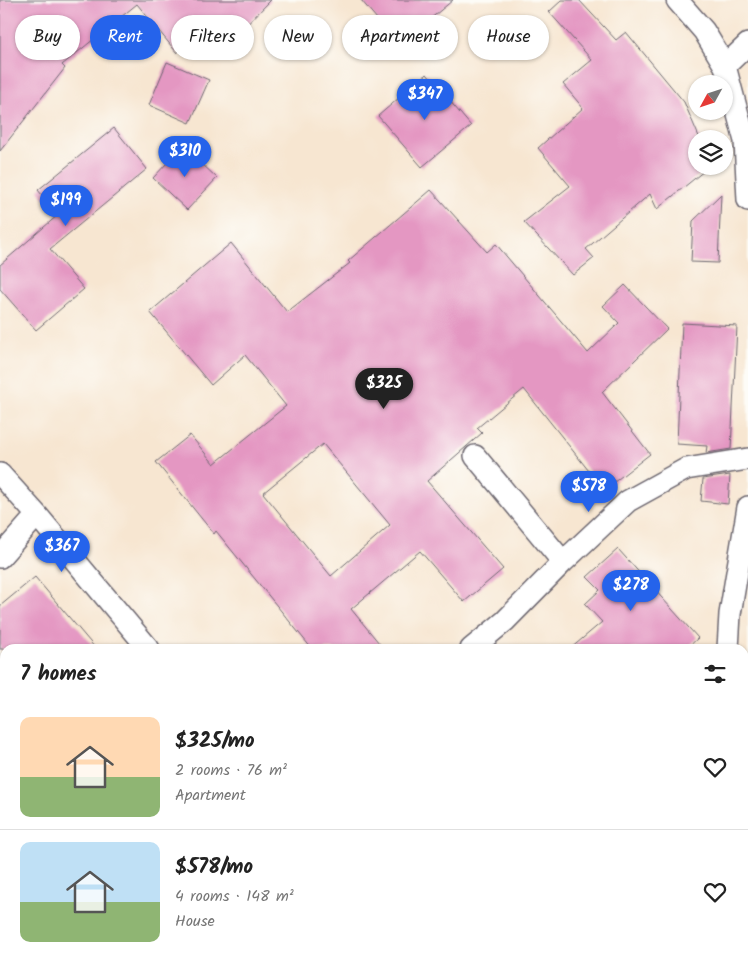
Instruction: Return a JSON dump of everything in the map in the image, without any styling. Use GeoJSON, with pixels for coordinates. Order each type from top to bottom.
{"type":"FeatureCollection","features":[{"type":"Feature","properties":{"kind":"street"},"geometry":{"type":"LineString","coordinates":[[677,0],[704,31],[724,66],[746,141],[748,200]]}},
{"type":"Feature","properties":{"kind":"street"},"geometry":{"type":"LineString","coordinates":[[724,66],[748,44]]}},
{"type":"Feature","properties":{"kind":"street"},"geometry":{"type":"LineString","coordinates":[[475,456],[563,562]]}},
{"type":"Feature","properties":{"kind":"street"},"geometry":{"type":"LineString","coordinates":[[477,644],[505,622],[563,562],[628,501],[686,469],[748,459]]}},
{"type":"Feature","properties":{"kind":"street"},"geometry":{"type":"LineString","coordinates":[[0,474],[146,644]]}},
{"type":"Feature","properties":{"kind":"street"},"geometry":{"type":"LineString","coordinates":[[728,644],[730,614],[748,507]]}},
{"type":"Feature","properties":{"kind":"street"},"geometry":{"type":"LineString","coordinates":[[0,557],[37,515]]}},
{"type":"Feature","properties":{"kind":"building"},"geometry":{"type":"Polygon","coordinates":[[[0,0],[271,0],[254,17],[254,15],[171,15],[171,46],[161,33],[161,15],[146,15],[137,4],[123,15],[90,15],[90,42],[80,50],[80,15],[15,15],[15,60],[68,60],[62,65],[65,68],[0,151],[0,0]]]}},
{"type":"Feature","properties":{"kind":"building"},"geometry":{"type":"Polygon","coordinates":[[[361,0],[453,0],[435,15],[374,15],[361,0]]]}},
{"type":"Feature","properties":{"kind":"building"},"geometry":{"type":"Polygon","coordinates":[[[562,0],[579,0],[616,40],[626,32],[684,102],[688,111],[688,120],[692,120],[696,130],[688,130],[688,175],[699,175],[657,209],[650,194],[586,249],[594,258],[573,275],[524,222],[570,186],[538,148],[583,108],[563,84],[592,60],[549,12],[562,0]]]}},
{"type":"Feature","properties":{"kind":"building"},"geometry":{"type":"Polygon","coordinates":[[[167,62],[209,80],[190,123],[149,105],[167,62]]]}},
{"type":"Feature","properties":{"kind":"building"},"geometry":{"type":"Polygon","coordinates":[[[427,74],[471,126],[422,167],[378,116],[427,74]]]}},
{"type":"Feature","properties":{"kind":"building"},"geometry":{"type":"Polygon","coordinates":[[[114,128],[147,169],[50,249],[84,289],[36,330],[0,289],[0,265],[58,215],[38,190],[114,128]]]}},
{"type":"Feature","properties":{"kind":"building"},"geometry":{"type":"Polygon","coordinates":[[[183,146],[217,178],[187,210],[153,178],[183,146]]]}},
{"type":"Feature","properties":{"kind":"building"},"geometry":{"type":"Polygon","coordinates":[[[431,190],[487,252],[496,244],[588,353],[619,323],[603,306],[625,285],[667,329],[602,392],[650,454],[604,490],[524,389],[477,428],[482,433],[427,481],[503,569],[464,602],[420,551],[351,609],[380,644],[308,644],[216,531],[214,534],[156,462],[190,435],[214,464],[286,406],[245,355],[211,385],[150,312],[231,243],[287,312],[350,263],[348,261],[431,190]],[[323,444],[263,493],[331,576],[390,525],[323,444]]]}},
{"type":"Feature","properties":{"kind":"building"},"geometry":{"type":"Polygon","coordinates":[[[721,194],[718,263],[691,262],[693,221],[721,194]]]}},
{"type":"Feature","properties":{"kind":"building"},"geometry":{"type":"Polygon","coordinates":[[[682,323],[737,326],[731,449],[706,453],[707,446],[677,444],[682,323]]]}},
{"type":"Feature","properties":{"kind":"building"},"geometry":{"type":"Polygon","coordinates":[[[730,475],[728,504],[701,501],[703,479],[730,475]]]}},
{"type":"Feature","properties":{"kind":"building"},"geometry":{"type":"Polygon","coordinates":[[[618,549],[698,638],[691,644],[576,644],[602,622],[585,604],[600,590],[587,577],[618,549]]]}},
{"type":"Feature","properties":{"kind":"building"},"geometry":{"type":"Polygon","coordinates":[[[35,577],[92,644],[0,644],[0,606],[35,577]]]}}]}
